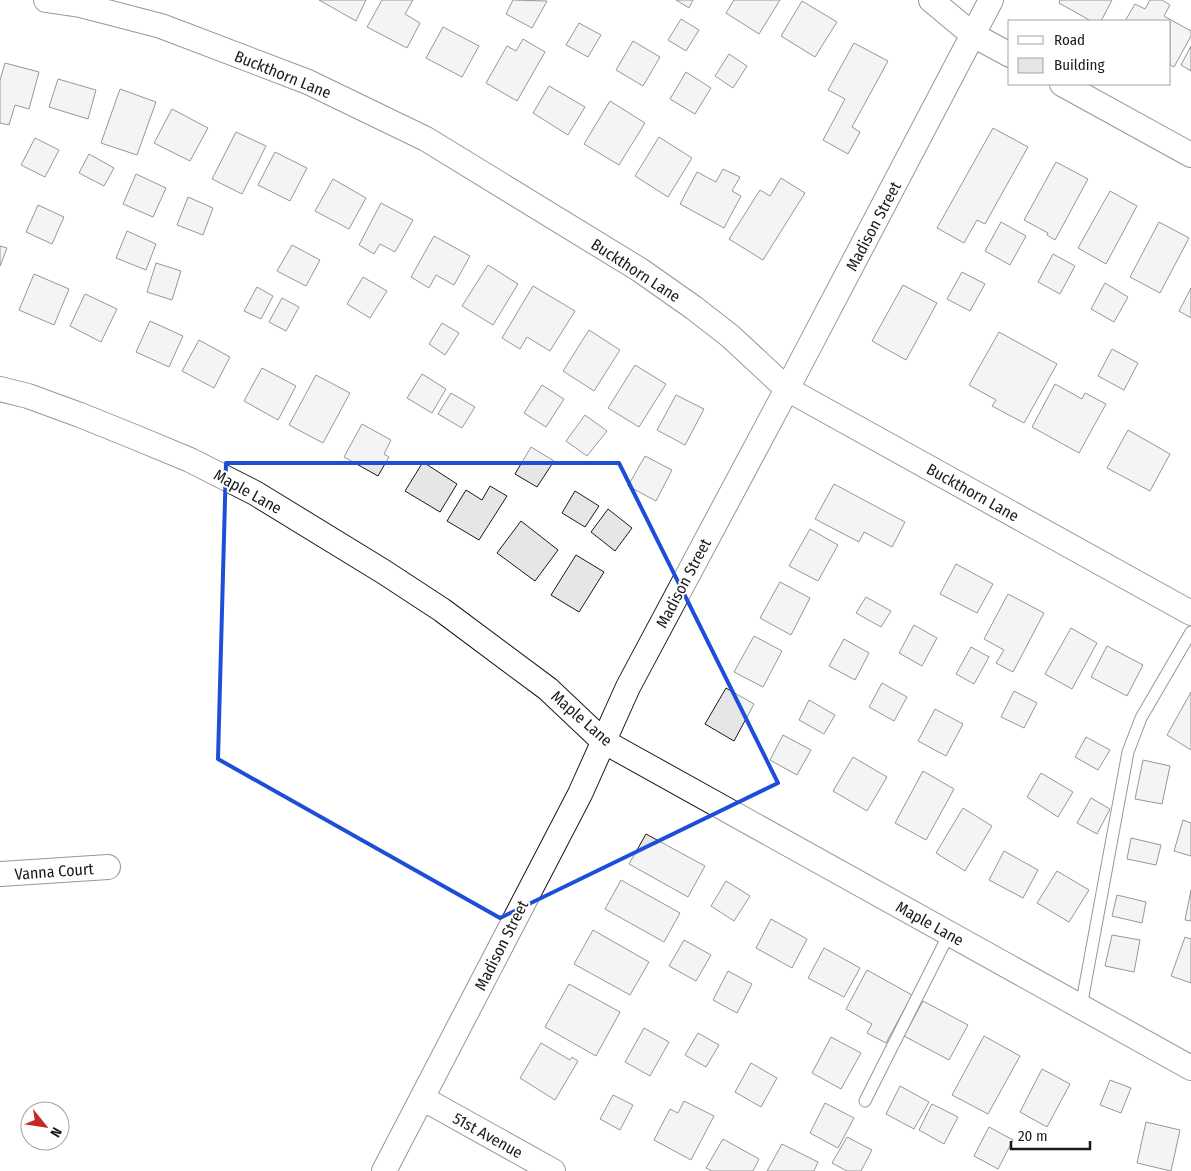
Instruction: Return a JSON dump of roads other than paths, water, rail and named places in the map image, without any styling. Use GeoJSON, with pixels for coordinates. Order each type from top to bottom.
{"type":"FeatureCollection","features":[{"type":"Feature","properties":{"kind":"street","name":"Buckthorn Lane"},"geometry":{"type":"LineString","coordinates":[[46,0],[80,5],[170,30],[308,82],[426,139],[640,270],[730,336],[787,389],[1191,613]]}},
{"type":"Feature","properties":{"kind":"street"},"geometry":{"type":"LineString","coordinates":[[931,0],[973,35],[1008,54]]}},
{"type":"Feature","properties":{"kind":"street","name":"Madison Street"},"geometry":{"type":"LineString","coordinates":[[384,1171],[580,794],[633,678],[991,0]]}},
{"type":"Feature","properties":{"kind":"street"},"geometry":{"type":"LineString","coordinates":[[1064,85],[1191,155]]}},
{"type":"Feature","properties":{"kind":"street","name":"Maple Lane"},"geometry":{"type":"LineString","coordinates":[[0,389],[28,396],[137,438],[190,460],[255,493],[442,610],[548,689],[603,741],[1191,1068]]}},
{"type":"Feature","properties":{"kind":"street","name":"Vanna Court"},"geometry":{"type":"LineString","coordinates":[[0,874],[108,867]]}},
{"type":"Feature","properties":{"kind":"street","name":"51st Avenue"},"geometry":{"type":"LineString","coordinates":[[422,1098],[553,1171]]}},
{"type":"Feature","properties":{"kind":"lane"},"geometry":{"type":"LineString","coordinates":[[1081,1007],[1128,752],[1141,718],[1191,632]]}},
{"type":"Feature","properties":{"kind":"lane"},"geometry":{"type":"LineString","coordinates":[[865,1101],[949,934]]}}]}
